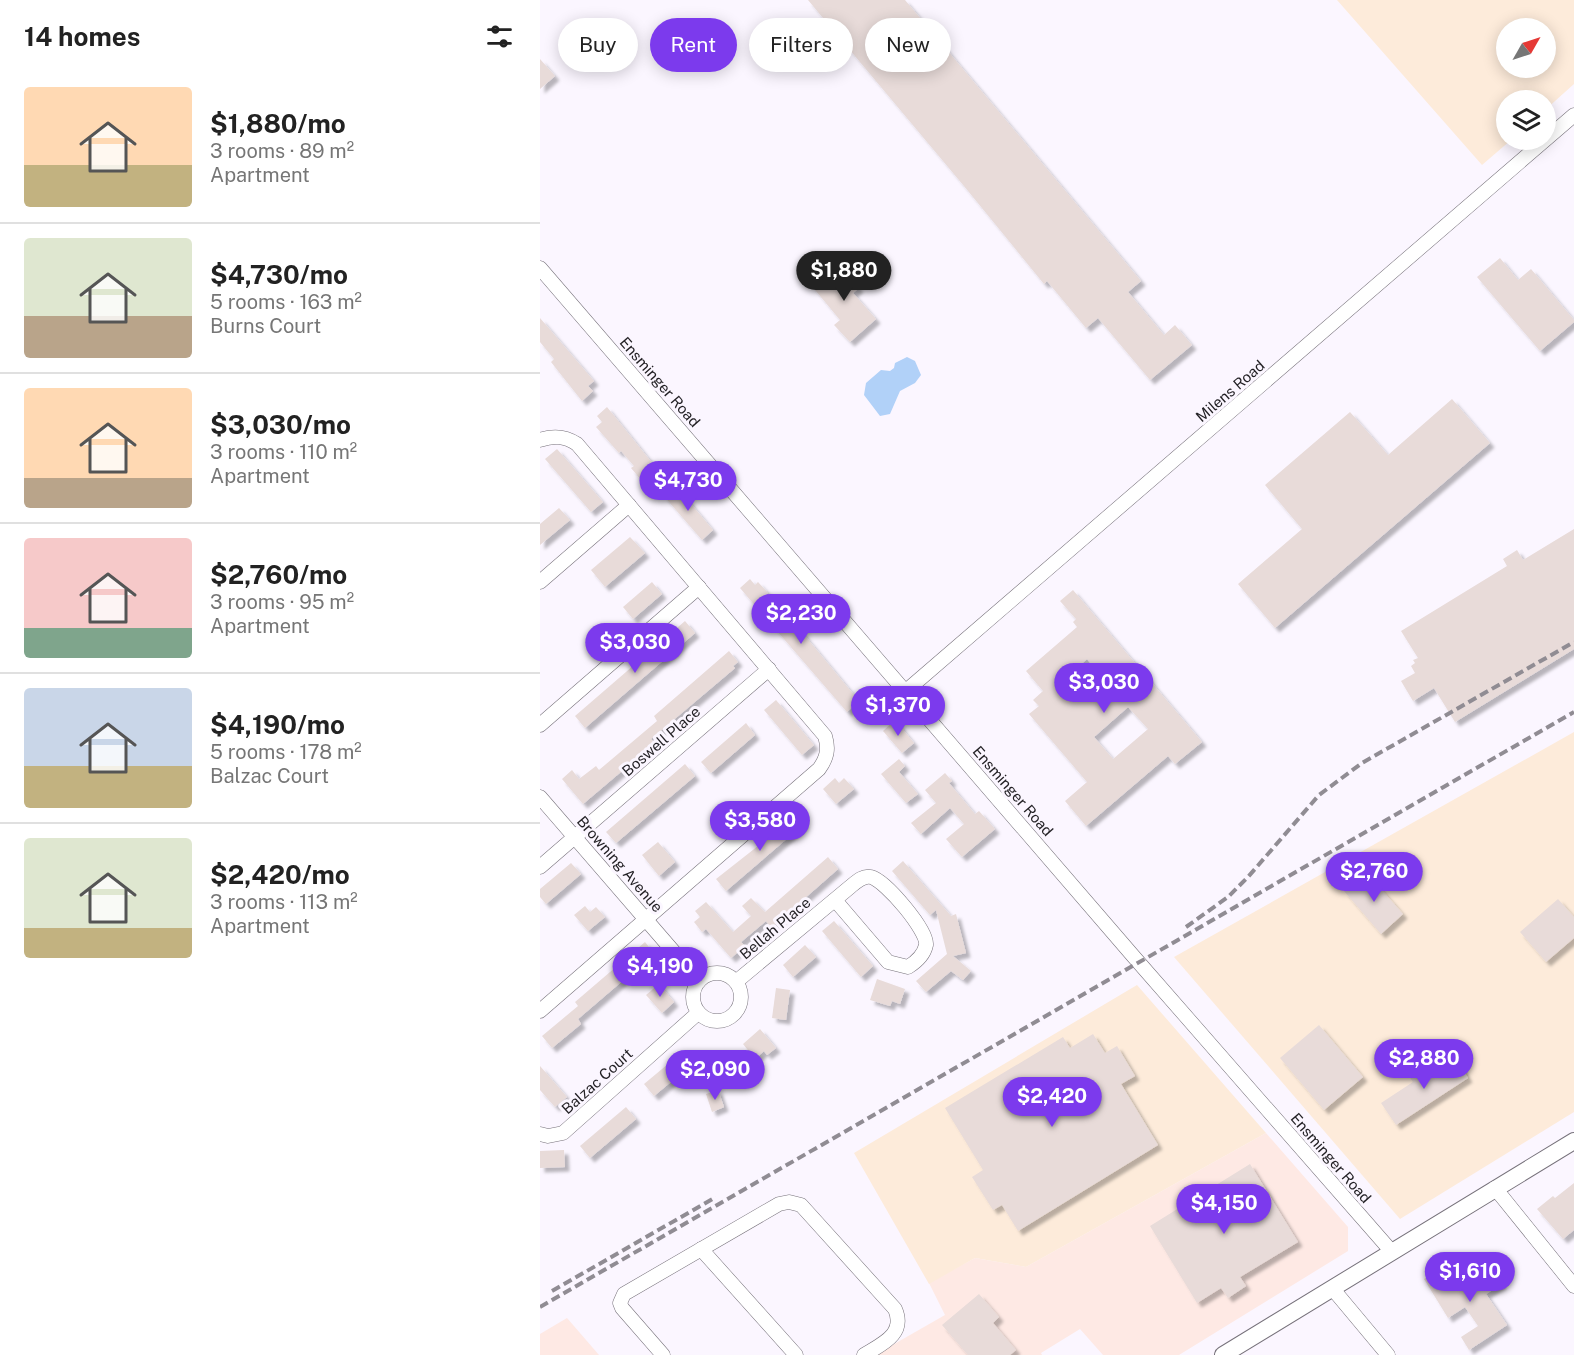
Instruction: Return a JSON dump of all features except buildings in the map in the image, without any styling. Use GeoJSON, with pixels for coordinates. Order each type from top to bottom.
{"type":"FeatureCollection","features":[{"type":"Feature","properties":{"kind":"main road"},"geometry":{"type":"LineString","coordinates":[[1223,1355],[1574,1141]]}},
{"type":"Feature","properties":{"kind":"street","name":"Milens Road"},"geometry":{"type":"LineString","coordinates":[[906,691],[1574,115]]}},
{"type":"Feature","properties":{"kind":"street","name":"Ensminger Road"},"geometry":{"type":"LineString","coordinates":[[540,268],[1134,957],[1392,1252]]}},
{"type":"Feature","properties":{"kind":"street"},"geometry":{"type":"LineString","coordinates":[[540,440],[550,436],[561,436],[577,444],[769,669],[825,736],[828,744],[824,762],[819,770],[540,1011]]}},
{"type":"Feature","properties":{"kind":"street"},"geometry":{"type":"LineString","coordinates":[[540,582],[629,505]]}},
{"type":"Feature","properties":{"kind":"street"},"geometry":{"type":"LineString","coordinates":[[540,725],[699,587]]}},
{"type":"Feature","properties":{"kind":"street","name":"Boswell Place"},"geometry":{"type":"LineString","coordinates":[[540,867],[769,669]]}},
{"type":"Feature","properties":{"kind":"street","name":"Browning Avenue"},"geometry":{"type":"LineString","coordinates":[[540,797],[699,981]]}},
{"type":"Feature","properties":{"kind":"street","name":"Bellah Place"},"geometry":{"type":"LineString","coordinates":[[737,981],[835,900],[862,878],[871,877],[887,886],[924,933],[926,944],[923,954],[908,967],[888,962],[835,900]]}},
{"type":"Feature","properties":{"kind":"street"},"geometry":{"type":"LineString","coordinates":[[711,973],[725,973],[737,981],[742,1000],[734,1017],[715,1022],[698,1013],[692,997],[699,981],[711,973]]}},
{"type":"Feature","properties":{"kind":"street","name":"Balzac Court"},"geometry":{"type":"LineString","coordinates":[[540,1134],[548,1137],[563,1133],[698,1013]]}},
{"type":"Feature","properties":{"kind":"street"},"geometry":{"type":"LineString","coordinates":[[1495,1188],[1574,1286]]}},
{"type":"Feature","properties":{"kind":"street"},"geometry":{"type":"LineString","coordinates":[[663,1355],[622,1308],[621,1298],[633,1287],[779,1204],[789,1202],[801,1205],[898,1315],[898,1329],[890,1340],[864,1355]]}},
{"type":"Feature","properties":{"kind":"street"},"geometry":{"type":"LineString","coordinates":[[701,1249],[796,1355]]}},
{"type":"Feature","properties":{"kind":"street"},"geometry":{"type":"LineString","coordinates":[[1332,1288],[1388,1355]]}},
{"type":"Feature","properties":{"kind":"shaded area"},"geometry":{"type":"Polygon","coordinates":[[[1337,0],[1574,0],[1574,84],[1556,100],[1556,90],[1496,90],[1496,150],[1499,150],[1482,165],[1337,0]]]}},
{"type":"Feature","properties":{"kind":"shaded area"},"geometry":{"type":"Polygon","coordinates":[[[1574,732],[1574,1112],[1400,1219],[1174,957],[1574,732]]]}},
{"type":"Feature","properties":{"kind":"shaded area"},"geometry":{"type":"Polygon","coordinates":[[[1137,985],[1266,1133],[1026,1267],[975,1258],[929,1284],[854,1153],[1137,985]]]}},
{"type":"Feature","properties":{"kind":"shaded area"},"geometry":{"type":"Polygon","coordinates":[[[1266,1133],[1348,1227],[1348,1251],[1179,1355],[1103,1355],[1080,1329],[1041,1353],[1042,1355],[875,1355],[945,1315],[929,1283],[975,1258],[1026,1267],[1266,1133]]]}},
{"type":"Feature","properties":{"kind":"shaded area"},"geometry":{"type":"Polygon","coordinates":[[[567,1318],[599,1355],[540,1355],[540,1334],[567,1318]]]}},
{"type":"Feature","properties":{"kind":"water"},"geometry":{"type":"Polygon","coordinates":[[[907,357],[915,361],[921,375],[915,383],[900,391],[890,414],[880,416],[864,395],[866,383],[881,370],[890,371],[894,368],[895,363],[907,357]]]}},
{"type":"Feature","properties":{"kind":"railway"},"geometry":{"type":"LineString","coordinates":[[1186,927],[1228,897],[1319,795],[1362,763],[1574,642]]}},
{"type":"Feature","properties":{"kind":"railway"},"geometry":{"type":"LineString","coordinates":[[540,1307],[1574,712]]}},
{"type":"Feature","properties":{"kind":"railway"},"geometry":{"type":"LineString","coordinates":[[552,1291],[716,1197]]}}]}
